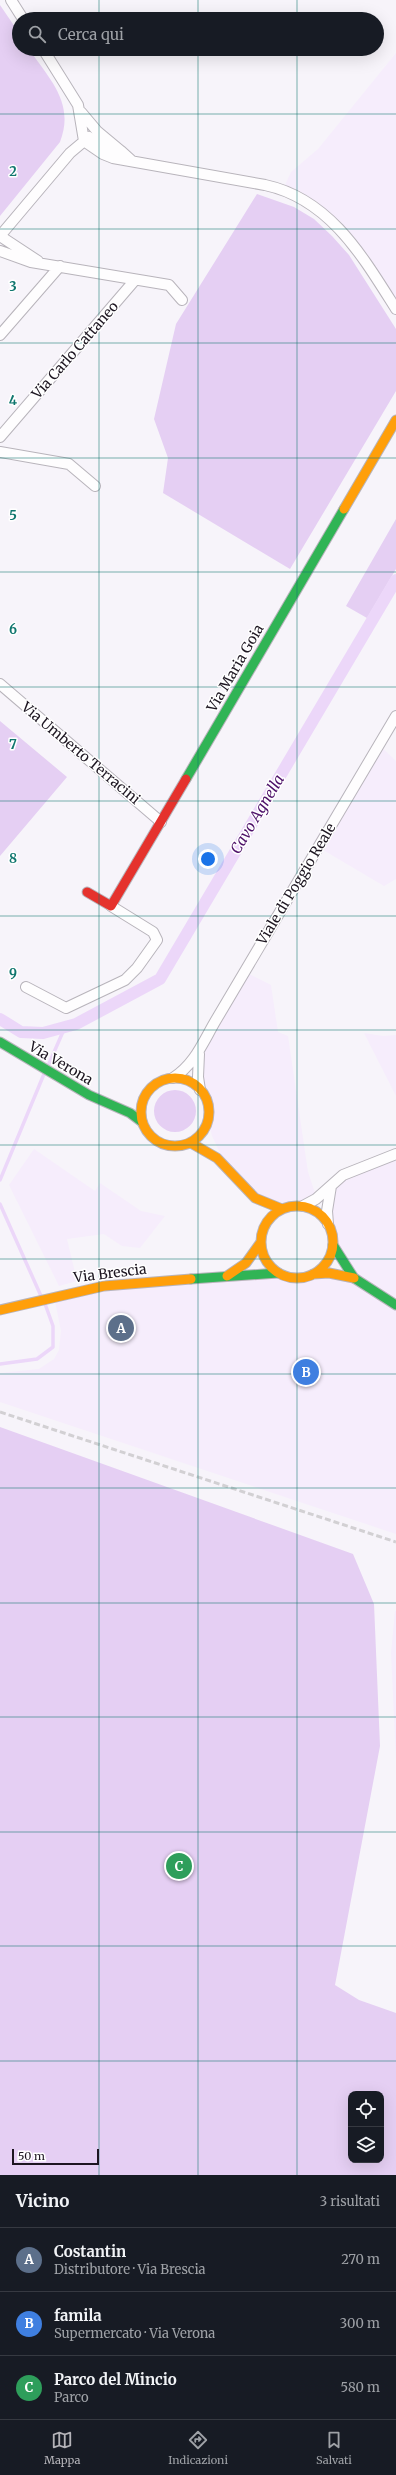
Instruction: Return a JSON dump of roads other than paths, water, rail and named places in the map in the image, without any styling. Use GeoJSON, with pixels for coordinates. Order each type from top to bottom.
{"type":"FeatureCollection","features":[{"type":"Feature","properties":{"kind":"main road","name":"Via Maria Goia"},"geometry":{"type":"LineString","coordinates":[[111,906],[396,420]]}},
{"type":"Feature","properties":{"kind":"main road"},"geometry":{"type":"LineString","coordinates":[[87,892],[111,906]]}},
{"type":"Feature","properties":{"kind":"main road","name":"Via Verona"},"geometry":{"type":"LineString","coordinates":[[2,1046],[89,1095],[130,1113],[142,1122]]}},
{"type":"Feature","properties":{"kind":"main road"},"geometry":{"type":"LineString","coordinates":[[110,1104],[132,1100],[146,1093],[164,1079],[173,1078],[190,1081],[206,1098],[209,1111],[206,1128],[217,1158]]}},
{"type":"Feature","properties":{"kind":"main road"},"geometry":{"type":"LineString","coordinates":[[146,1093],[140,1108],[142,1122],[152,1139],[163,1145],[176,1147],[191,1143],[206,1128]]}},
{"type":"Feature","properties":{"kind":"main road"},"geometry":{"type":"LineString","coordinates":[[191,1143],[217,1158],[256,1198],[262,1212],[265,1226]]}},
{"type":"Feature","properties":{"kind":"main road"},"geometry":{"type":"LineString","coordinates":[[256,1198],[282,1209]]}},
{"type":"Feature","properties":{"kind":"main road"},"geometry":{"type":"LineString","coordinates":[[313,1274],[324,1266],[330,1257],[333,1245],[333,1236],[328,1224],[321,1215],[303,1206],[282,1209],[272,1216],[265,1226],[261,1242],[266,1260],[278,1273],[290,1277],[301,1278],[313,1274],[329,1273],[354,1278],[396,1305]]}},
{"type":"Feature","properties":{"kind":"main road","name":"Via Brescia"},"geometry":{"type":"LineString","coordinates":[[226,1276],[240,1269],[261,1242]]}},
{"type":"Feature","properties":{"kind":"main road"},"geometry":{"type":"LineString","coordinates":[[333,1245],[354,1278]]}},
{"type":"Feature","properties":{"kind":"main road","name":"Via Brescia"},"geometry":{"type":"LineString","coordinates":[[0,1310],[27,1302],[104,1286],[226,1276],[239,1278],[258,1273],[278,1273]]}},
{"type":"Feature","properties":{"kind":"street"},"geometry":{"type":"LineString","coordinates":[[11,0],[19,12]]}},
{"type":"Feature","properties":{"kind":"street"},"geometry":{"type":"LineString","coordinates":[[47,56],[74,96],[81,112],[97,131],[133,161]]}},
{"type":"Feature","properties":{"kind":"street"},"geometry":{"type":"LineString","coordinates":[[81,112],[84,141],[103,154],[279,188],[295,195],[321,212],[348,237],[396,309]]}},
{"type":"Feature","properties":{"kind":"street"},"geometry":{"type":"LineString","coordinates":[[43,264],[0,236],[70,153],[84,141],[90,137],[105,148],[120,151]]}},
{"type":"Feature","properties":{"kind":"street"},"geometry":{"type":"LineString","coordinates":[[0,251],[21,260],[169,285],[182,300]]}},
{"type":"Feature","properties":{"kind":"street"},"geometry":{"type":"LineString","coordinates":[[0,335],[60,266]]}},
{"type":"Feature","properties":{"kind":"street","name":"Via Carlo Cattaneo"},"geometry":{"type":"LineString","coordinates":[[0,438],[135,280]]}},
{"type":"Feature","properties":{"kind":"street"},"geometry":{"type":"LineString","coordinates":[[0,452],[69,464],[95,486]]}},
{"type":"Feature","properties":{"kind":"street","name":"Via Umberto Terracini"},"geometry":{"type":"LineString","coordinates":[[0,684],[161,822]]}},
{"type":"Feature","properties":{"kind":"street","name":"Viale di Poggio Reale"},"geometry":{"type":"LineString","coordinates":[[173,1078],[185,1069],[198,1054],[216,1020],[396,716]]}},
{"type":"Feature","properties":{"kind":"street"},"geometry":{"type":"LineString","coordinates":[[26,987],[66,1008],[125,980],[137,968],[157,940],[153,932],[111,906]]}},
{"type":"Feature","properties":{"kind":"street","name":"Viale di Poggio Reale"},"geometry":{"type":"LineString","coordinates":[[198,1054],[198,1077],[200,1090]]}},
{"type":"Feature","properties":{"kind":"street"},"geometry":{"type":"LineString","coordinates":[[303,1206],[343,1176],[396,1154]]}},
{"type":"Feature","properties":{"kind":"street"},"geometry":{"type":"LineString","coordinates":[[328,1224],[327,1211],[331,1186]]}},
{"type":"Feature","properties":{"kind":"waterway","name":"Cavo Agnella"},"geometry":{"type":"LineString","coordinates":[[0,1019],[21,1032],[43,1033],[76,1024],[160,979],[396,580]]}},
{"type":"Feature","properties":{"kind":"waterway"},"geometry":{"type":"LineString","coordinates":[[48,1066],[65,1027]]}},
{"type":"Feature","properties":{"kind":"waterway"},"geometry":{"type":"LineString","coordinates":[[0,1180],[44,1074]]}},
{"type":"Feature","properties":{"kind":"waterway"},"geometry":{"type":"LineString","coordinates":[[0,1204],[41,1296]]}},
{"type":"Feature","properties":{"kind":"waterway"},"geometry":{"type":"LineString","coordinates":[[0,1364],[37,1359],[53,1347],[53,1326],[44,1301]]}},
{"type":"Feature","properties":{"kind":"railway"},"geometry":{"type":"LineString","coordinates":[[0,1412],[396,1542]]}},
{"type":"Feature","properties":{"kind":"place","name":"Costantin"},"geometry":{"type":"Point","coordinates":[121,1328]}},
{"type":"Feature","properties":{"kind":"place","name":"famila"},"geometry":{"type":"Point","coordinates":[306,1372]}},
{"type":"Feature","properties":{"kind":"place","name":"Parco del Mincio"},"geometry":{"type":"Point","coordinates":[179,1866]}}]}
